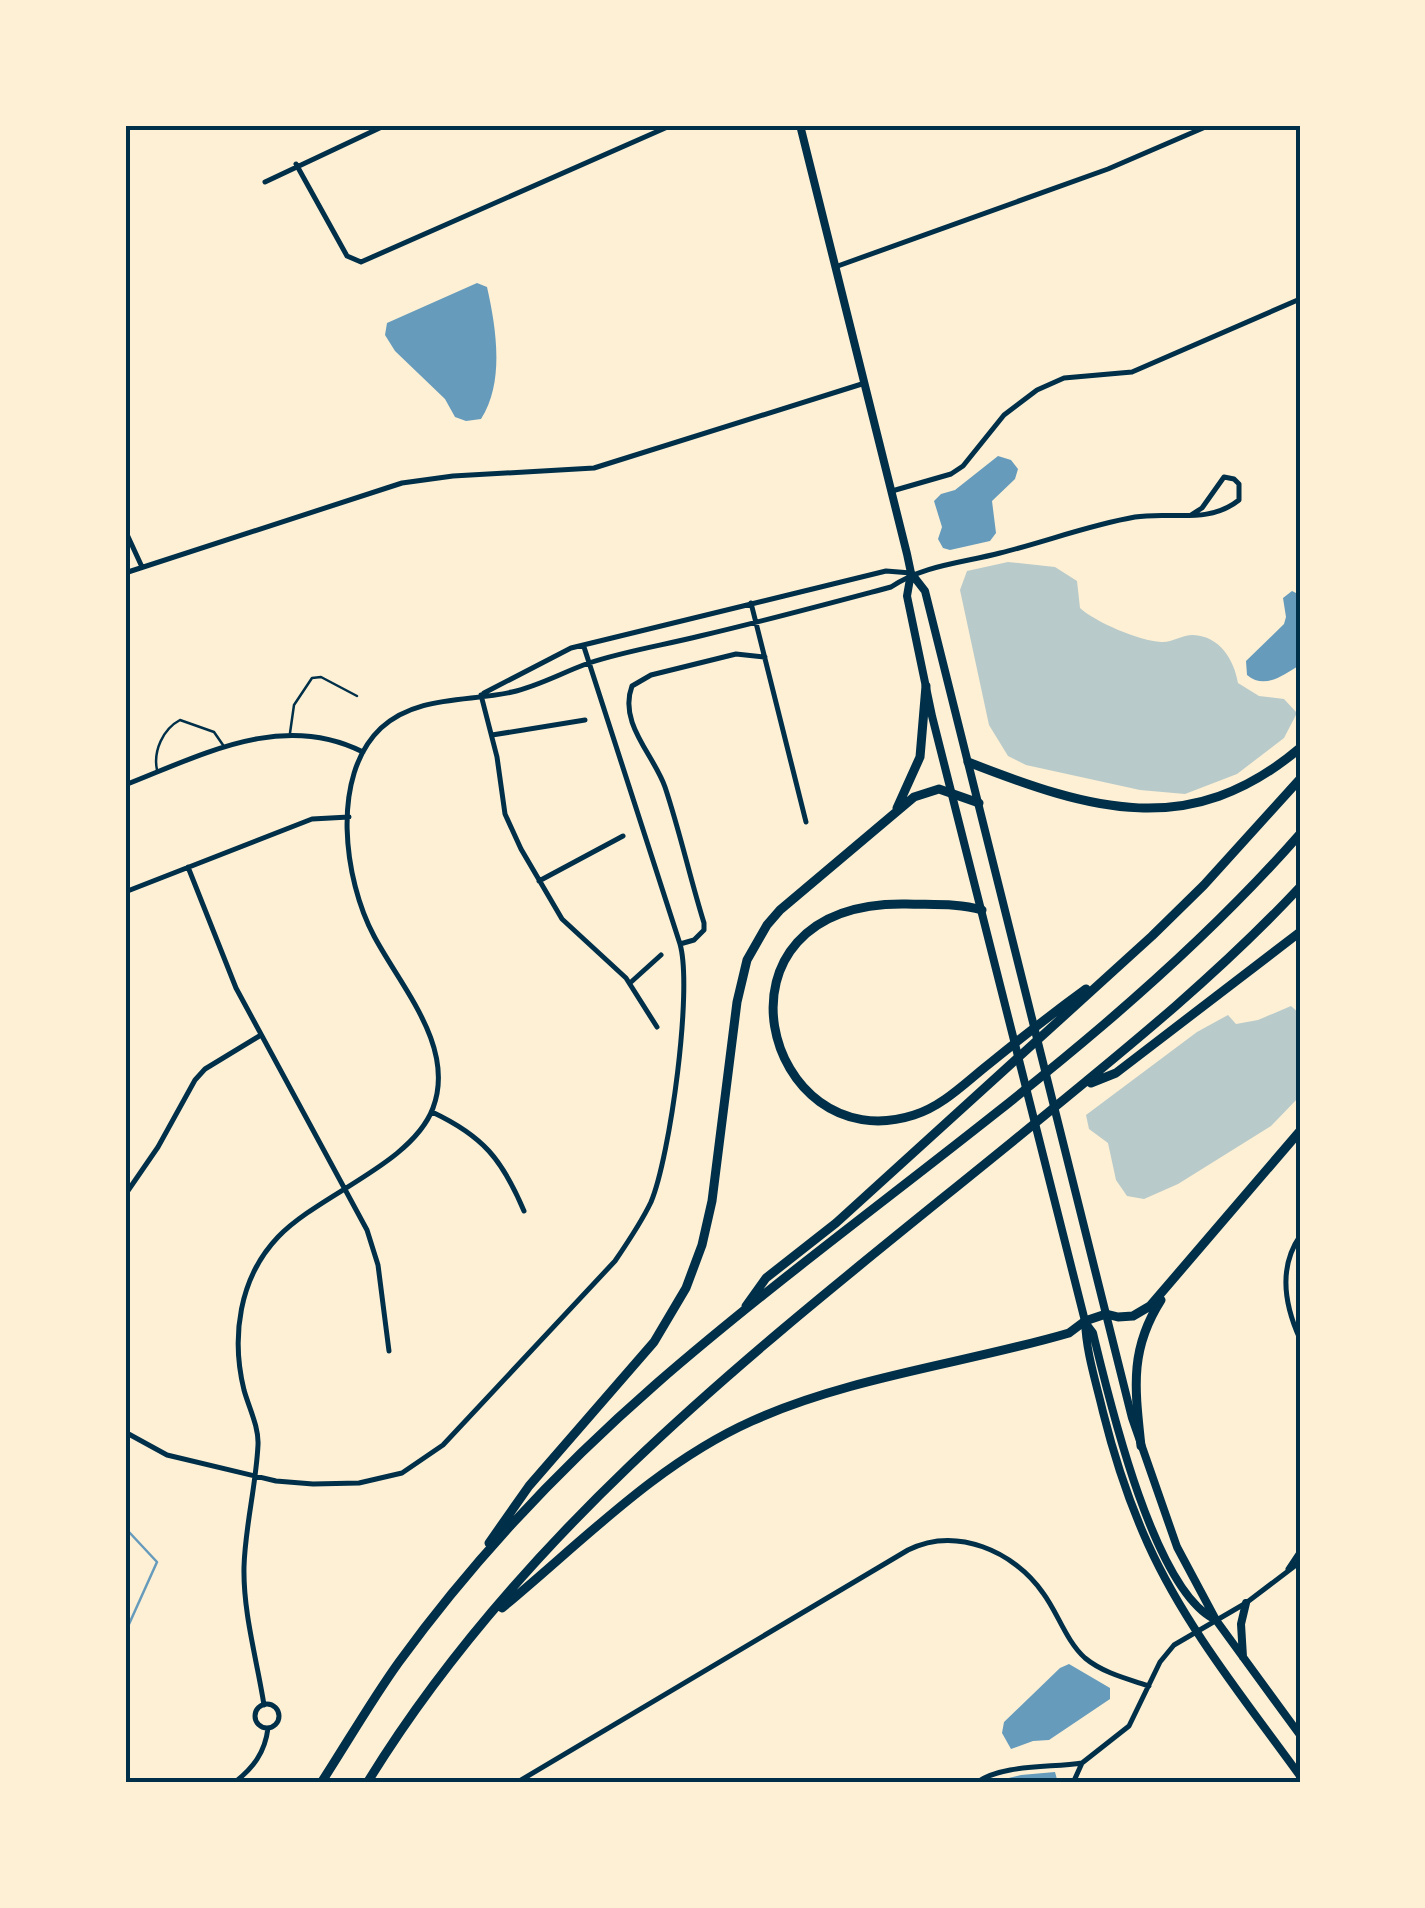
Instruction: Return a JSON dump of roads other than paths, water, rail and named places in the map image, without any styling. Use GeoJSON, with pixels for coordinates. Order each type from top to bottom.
{"type":"FeatureCollection","features":[{"type":"Feature","properties":{"kind":"highway"},"geometry":{"type":"LineString","coordinates":[[896,810],[920,758],[926,686]]}},
{"type":"Feature","properties":{"kind":"highway"},"geometry":{"type":"LineString","coordinates":[[968,762],[1099,803],[1158,809],[1196,805],[1226,795],[1266,774],[1300,748]]}},
{"type":"Feature","properties":{"kind":"highway"},"geometry":{"type":"LineString","coordinates":[[739,1316],[766,1278],[836,1222],[997,1078],[1204,886],[1300,779]]}},
{"type":"Feature","properties":{"kind":"highway"},"geometry":{"type":"LineString","coordinates":[[321,1783],[394,1669],[529,1486],[654,1342],[686,1288],[708,1224],[741,977],[755,942],[780,910],[896,810],[932,790],[951,792],[978,803]]}},
{"type":"Feature","properties":{"kind":"highway"},"geometry":{"type":"LineString","coordinates":[[460,1583],[514,1522],[655,1385],[1175,963],[1300,834]]}},
{"type":"Feature","properties":{"kind":"highway"},"geometry":{"type":"LineString","coordinates":[[368,1783],[428,1693],[568,1525],[698,1400],[1192,994],[1300,887]]}},
{"type":"Feature","properties":{"kind":"highway"},"geometry":{"type":"LineString","coordinates":[[982,910],[966,905],[873,904],[831,916],[804,936],[784,964],[774,991],[773,1023],[783,1057],[803,1087],[830,1107],[870,1120],[892,1120],[929,1109],[1113,970]]}},
{"type":"Feature","properties":{"kind":"highway"},"geometry":{"type":"LineString","coordinates":[[1080,1088],[1116,1073],[1300,932]]}},
{"type":"Feature","properties":{"kind":"highway"},"geometry":{"type":"LineString","coordinates":[[1141,1446],[1137,1352],[1146,1323],[1171,1285],[1300,1131]]}},
{"type":"Feature","properties":{"kind":"highway"},"geometry":{"type":"LineString","coordinates":[[484,1623],[626,1501],[728,1433],[800,1402],[1069,1333],[1085,1321],[1106,1314],[1118,1318],[1140,1313],[1171,1285]]}},
{"type":"Feature","properties":{"kind":"main road"},"geometry":{"type":"LineString","coordinates":[[800,125],[912,574],[925,591],[1141,1446],[1177,1547],[1216,1620],[1300,1735]]}},
{"type":"Feature","properties":{"kind":"main road"},"geometry":{"type":"LineString","coordinates":[[912,574],[907,596],[926,686],[1085,1321],[1108,1433],[1133,1507],[1161,1570],[1228,1679],[1300,1776]]}},
{"type":"Feature","properties":{"kind":"main road"},"geometry":{"type":"LineString","coordinates":[[1085,1321],[1093,1333],[1111,1407],[1157,1539],[1189,1599],[1202,1613],[1216,1620]]}},
{"type":"Feature","properties":{"kind":"main road"},"geometry":{"type":"LineString","coordinates":[[1243,1657],[1241,1624],[1246,1603]]}},
{"type":"Feature","properties":{"kind":"street"},"geometry":{"type":"LineString","coordinates":[[265,182],[296,164],[386,125]]}},
{"type":"Feature","properties":{"kind":"street"},"geometry":{"type":"LineString","coordinates":[[296,164],[347,256],[361,262],[672,125]]}},
{"type":"Feature","properties":{"kind":"street"},"geometry":{"type":"LineString","coordinates":[[835,267],[1108,169],[1210,125]]}},
{"type":"Feature","properties":{"kind":"street"},"geometry":{"type":"LineString","coordinates":[[892,492],[951,474],[964,466],[1004,414],[1037,390],[1064,378],[1132,372],[1300,298]]}},
{"type":"Feature","properties":{"kind":"street"},"geometry":{"type":"LineString","coordinates":[[125,573],[424,478],[594,468],[865,384]]}},
{"type":"Feature","properties":{"kind":"street"},"geometry":{"type":"LineString","coordinates":[[481,694],[510,693],[590,663],[891,587],[912,574],[1137,516],[1202,517],[1231,507],[1239,500],[1239,484],[1224,478],[1202,508],[1190,515]]}},
{"type":"Feature","properties":{"kind":"street"},"geometry":{"type":"LineString","coordinates":[[125,530],[142,568]]}},
{"type":"Feature","properties":{"kind":"street"},"geometry":{"type":"LineString","coordinates":[[264,1705],[244,1582],[259,1442],[239,1360],[239,1323],[246,1288],[280,1235],[404,1147],[432,1112],[440,1080],[430,1036],[362,912],[351,867],[351,782],[362,752],[380,729],[404,712],[481,694],[555,655],[886,570],[912,574]]}},
{"type":"Feature","properties":{"kind":"street"},"geometry":{"type":"LineString","coordinates":[[751,603],[806,822]]}},
{"type":"Feature","properties":{"kind":"street"},"geometry":{"type":"LineString","coordinates":[[125,1432],[168,1455],[253,1476],[312,1484],[389,1477],[415,1466],[443,1445],[615,1261],[651,1202],[665,1154],[684,997],[680,944],[584,647]]}},
{"type":"Feature","properties":{"kind":"street"},"geometry":{"type":"LineString","coordinates":[[680,944],[694,940],[704,930],[704,923],[665,787],[638,737],[629,693],[632,686],[652,675],[736,654],[765,657]]}},
{"type":"Feature","properties":{"kind":"street"},"geometry":{"type":"LineString","coordinates":[[481,694],[505,814],[539,881],[575,934],[630,983],[657,1027]]}},
{"type":"Feature","properties":{"kind":"street"},"geometry":{"type":"LineString","coordinates":[[492,735],[585,720]]}},
{"type":"Feature","properties":{"kind":"street"},"geometry":{"type":"LineString","coordinates":[[125,784],[224,746],[290,734],[332,739],[362,752]]}},
{"type":"Feature","properties":{"kind":"street"},"geometry":{"type":"LineString","coordinates":[[125,892],[312,819],[349,817]]}},
{"type":"Feature","properties":{"kind":"street"},"geometry":{"type":"LineString","coordinates":[[539,881],[622,836]]}},
{"type":"Feature","properties":{"kind":"street"},"geometry":{"type":"LineString","coordinates":[[188,867],[236,988],[375,1250],[389,1351]]}},
{"type":"Feature","properties":{"kind":"street"},"geometry":{"type":"LineString","coordinates":[[630,983],[660,954]]}},
{"type":"Feature","properties":{"kind":"street"},"geometry":{"type":"LineString","coordinates":[[125,1195],[158,1147],[194,1080],[206,1068],[261,1035]]}},
{"type":"Feature","properties":{"kind":"street"},"geometry":{"type":"LineString","coordinates":[[432,1112],[462,1126],[486,1144],[514,1187],[524,1211]]}},
{"type":"Feature","properties":{"kind":"street"},"geometry":{"type":"LineString","coordinates":[[1300,1236],[1288,1263],[1286,1283],[1287,1304],[1300,1339]]}},
{"type":"Feature","properties":{"kind":"street"},"geometry":{"type":"LineString","coordinates":[[516,1783],[908,1550],[944,1539],[969,1542],[988,1550],[1029,1575],[1084,1657],[1112,1673],[1149,1686]]}},
{"type":"Feature","properties":{"kind":"street"},"geometry":{"type":"LineString","coordinates":[[1286,1572],[1300,1551]]}},
{"type":"Feature","properties":{"kind":"street"},"geometry":{"type":"LineString","coordinates":[[1073,1783],[1082,1763],[1130,1726],[1168,1650],[1246,1603],[1300,1562]]}},
{"type":"Feature","properties":{"kind":"street"},"geometry":{"type":"LineString","coordinates":[[264,1705],[272,1706],[278,1714],[275,1725],[268,1728],[258,1724],[255,1716],[264,1705]]}},
{"type":"Feature","properties":{"kind":"street"},"geometry":{"type":"LineString","coordinates":[[234,1783],[260,1755],[268,1728]]}},
{"type":"Feature","properties":{"kind":"street"},"geometry":{"type":"LineString","coordinates":[[976,1783],[1004,1770],[1082,1763]]}},
{"type":"Feature","properties":{"kind":"lane"},"geometry":{"type":"LineString","coordinates":[[290,734],[294,705],[312,678],[321,677],[357,696]]}},
{"type":"Feature","properties":{"kind":"lane"},"geometry":{"type":"LineString","coordinates":[[158,772],[156,760],[161,741],[180,720],[214,732],[224,746]]}},
{"type":"Feature","properties":{"kind":"water"},"geometry":{"type":"Polygon","coordinates":[[[477,283],[487,287],[496,372],[489,404],[481,419],[466,421],[455,417],[445,399],[395,351],[385,335],[387,323],[477,283]]]}},
{"type":"Feature","properties":{"kind":"water"},"geometry":{"type":"Polygon","coordinates":[[[998,456],[1011,460],[1018,469],[1015,479],[992,501],[996,533],[990,541],[950,550],[943,548],[938,539],[942,527],[934,501],[955,490],[998,456]]]}},
{"type":"Feature","properties":{"kind":"water"},"geometry":{"type":"Polygon","coordinates":[[[1292,591],[1300,595],[1300,665],[1274,679],[1254,679],[1247,675],[1246,661],[1284,624],[1283,598],[1292,591]]]}},
{"type":"Feature","properties":{"kind":"water"},"geometry":{"type":"Polygon","coordinates":[[[1069,1664],[1110,1688],[1110,1699],[1049,1740],[1011,1749],[1002,1733],[1004,1722],[1060,1668],[1069,1664]]]}},
{"type":"Feature","properties":{"kind":"water"},"geometry":{"type":"Polygon","coordinates":[[[1055,1772],[1058,1783],[988,1783],[1021,1775],[1055,1772]]]}},
{"type":"Feature","properties":{"kind":"waterway"},"geometry":{"type":"LineString","coordinates":[[125,1519],[129,1532],[157,1562],[125,1633]]}}]}
